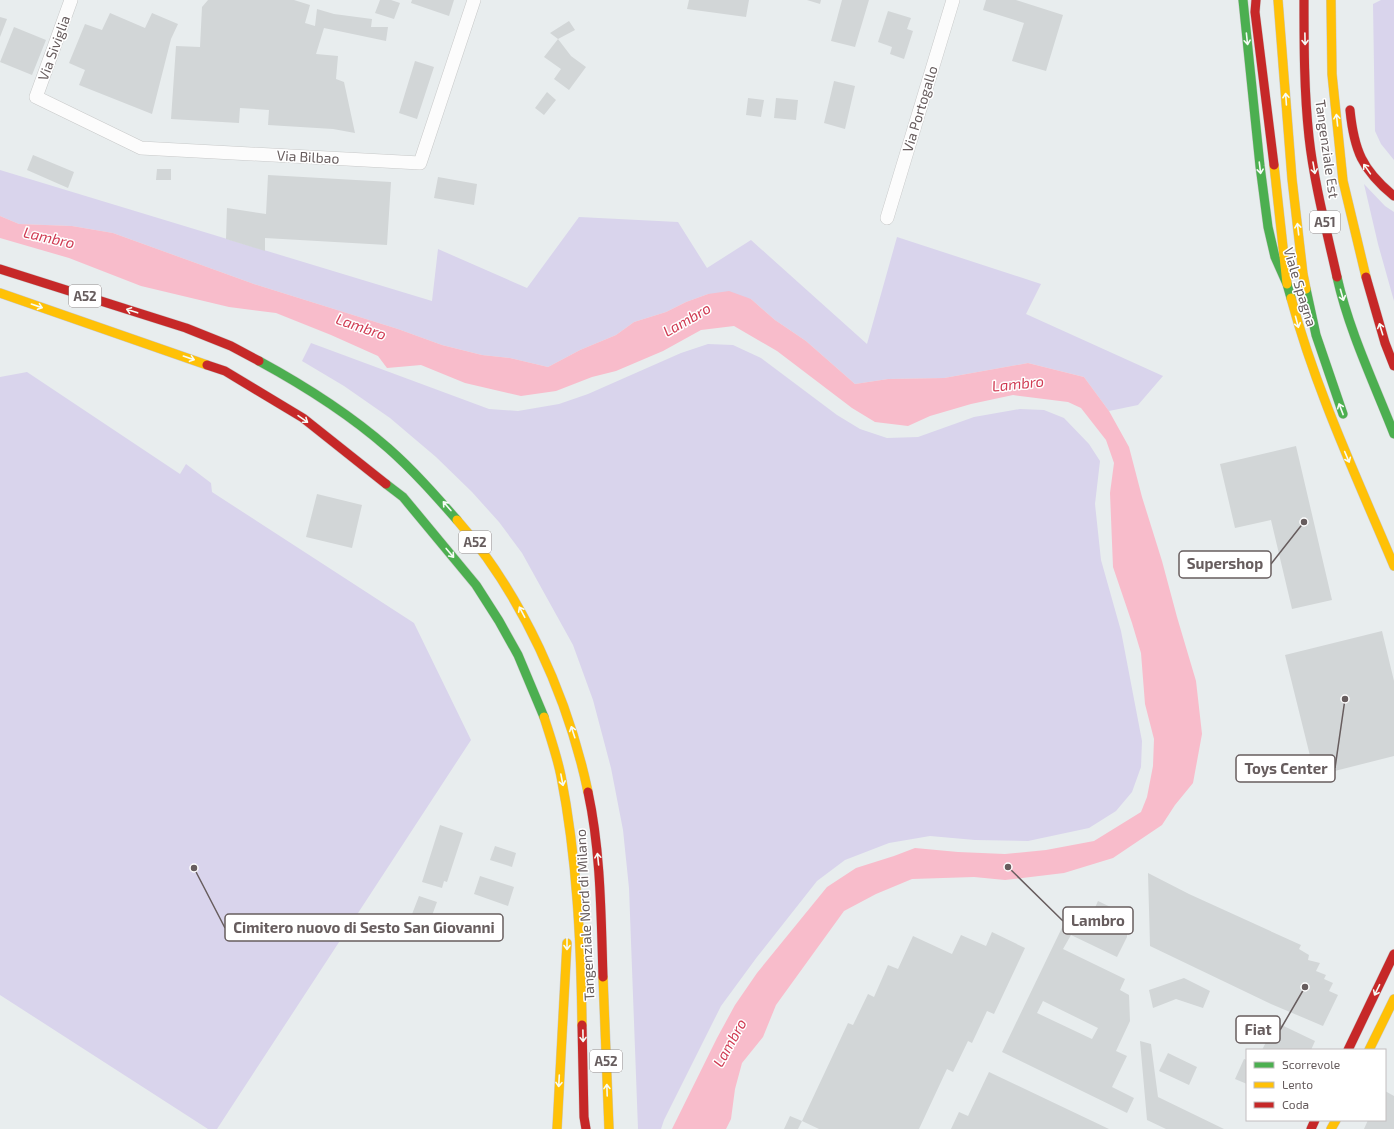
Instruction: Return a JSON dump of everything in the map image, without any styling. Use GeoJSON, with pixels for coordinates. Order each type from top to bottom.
{"type":"FeatureCollection","features":[{"type":"Feature","properties":{"kind":"main road","name":"Viale Spagna"},"geometry":{"type":"LineString","coordinates":[[1243,0],[1260,166],[1268,227],[1275,257],[1287,284],[1301,336],[1326,406],[1394,566]]}},
{"type":"Feature","properties":{"kind":"main road"},"geometry":{"type":"LineString","coordinates":[[1256,0],[1255,12],[1276,178],[1287,284]]}},
{"type":"Feature","properties":{"kind":"main road","name":"Viale Spagna"},"geometry":{"type":"LineString","coordinates":[[1278,0],[1292,179],[1303,274],[1316,335],[1346,422]]}},
{"type":"Feature","properties":{"kind":"main road","name":"Tangenziale Est"},"geometry":{"type":"LineString","coordinates":[[1304,0],[1306,99],[1309,140],[1320,199],[1341,294],[1360,351],[1394,434]]}},
{"type":"Feature","properties":{"kind":"main road","name":"Tangenziale Est"},"geometry":{"type":"LineString","coordinates":[[1331,0],[1332,74],[1344,181],[1351,216],[1372,300],[1385,343],[1394,366]]}},
{"type":"Feature","properties":{"kind":"main road"},"geometry":{"type":"LineString","coordinates":[[1349,101],[1351,129],[1357,150],[1364,165],[1382,187],[1394,196]]}},
{"type":"Feature","properties":{"kind":"main road","name":"Tangenziale Nord di Milano"},"geometry":{"type":"LineString","coordinates":[[0,269],[176,325],[245,353],[307,388],[344,412],[403,460],[446,504],[493,566],[519,608],[540,647],[558,692],[574,734],[592,814],[598,863],[600,898],[609,1129]]}},
{"type":"Feature","properties":{"kind":"main road","name":"Tangenziale Nord di Milano"},"geometry":{"type":"LineString","coordinates":[[0,293],[225,370],[303,418],[403,497],[476,585],[500,621],[518,655],[544,716],[561,774],[567,810],[578,904],[582,997],[584,1117],[586,1129]]}},
{"type":"Feature","properties":{"kind":"main road"},"geometry":{"type":"LineString","coordinates":[[518,655],[538,720],[547,758]]}},
{"type":"Feature","properties":{"kind":"main road"},"geometry":{"type":"LineString","coordinates":[[552,780],[560,813],[566,875]]}},
{"type":"Feature","properties":{"kind":"main road"},"geometry":{"type":"LineString","coordinates":[[557,1129],[567,935]]}},
{"type":"Feature","properties":{"kind":"main road"},"geometry":{"type":"LineString","coordinates":[[1348,1049],[1394,954]]}},
{"type":"Feature","properties":{"kind":"main road"},"geometry":{"type":"LineString","coordinates":[[604,993],[616,1078]]}},
{"type":"Feature","properties":{"kind":"main road"},"geometry":{"type":"LineString","coordinates":[[1369,1049],[1394,999]]}},
{"type":"Feature","properties":{"kind":"street","name":"Via Siviglia"},"geometry":{"type":"LineString","coordinates":[[36,97],[71,0]]}},
{"type":"Feature","properties":{"kind":"street","name":"Via Bilbao"},"geometry":{"type":"LineString","coordinates":[[36,97],[141,148],[420,163],[474,0]]}},
{"type":"Feature","properties":{"kind":"street","name":"Via Portogallo"},"geometry":{"type":"LineString","coordinates":[[887,218],[953,0]]}},
{"type":"Feature","properties":{"kind":"shaded area"},"geometry":{"type":"Polygon","coordinates":[[[1381,0],[1394,0],[1394,160],[1381,144],[1375,131],[1373,4],[1381,0]]]}},
{"type":"Feature","properties":{"kind":"shaded area"},"geometry":{"type":"Polygon","coordinates":[[[0,170],[432,301],[438,249],[527,288],[579,217],[678,222],[707,268],[751,240],[867,344],[897,237],[1041,284],[1026,314],[1163,376],[1138,405],[1109,411],[1084,377],[1028,363],[944,378],[888,379],[855,384],[806,341],[775,320],[751,299],[708,294],[686,302],[666,312],[634,322],[616,335],[580,350],[548,367],[510,358],[482,355],[442,345],[398,329],[254,284],[113,233],[72,226],[19,224],[0,216],[0,170]]]}},
{"type":"Feature","properties":{"kind":"shaded area"},"geometry":{"type":"Polygon","coordinates":[[[1364,184],[1385,206],[1394,212],[1394,301],[1378,244],[1364,184]]]}},
{"type":"Feature","properties":{"kind":"shaded area"},"geometry":{"type":"Polygon","coordinates":[[[311,343],[489,409],[518,411],[559,404],[588,394],[681,353],[708,344],[733,345],[761,358],[837,415],[860,429],[887,438],[918,437],[974,417],[1020,409],[1044,410],[1064,418],[1089,444],[1100,461],[1095,504],[1101,560],[1121,631],[1142,741],[1141,767],[1132,792],[1116,811],[1089,828],[1028,841],[975,840],[930,836],[889,843],[845,860],[817,881],[757,957],[721,1006],[664,1120],[661,1129],[638,1129],[629,888],[623,830],[611,768],[593,700],[573,645],[522,553],[499,522],[472,492],[436,457],[390,418],[344,386],[302,361],[311,343]]]}},
{"type":"Feature","properties":{"kind":"shaded area"},"geometry":{"type":"Polygon","coordinates":[[[27,372],[180,474],[186,464],[211,483],[212,492],[414,623],[471,740],[217,1129],[208,1129],[0,995],[0,377],[27,372]]]}},
{"type":"Feature","properties":{"kind":"water"},"geometry":{"type":"Polygon","coordinates":[[[0,216],[19,224],[72,226],[113,233],[254,284],[398,329],[442,345],[482,355],[510,358],[548,367],[580,350],[616,335],[634,322],[666,312],[686,302],[708,294],[729,291],[751,299],[775,320],[806,341],[855,384],[888,379],[944,378],[1028,363],[1084,377],[1109,411],[1129,447],[1142,497],[1196,681],[1202,734],[1193,783],[1175,805],[1162,825],[1113,858],[1064,873],[1005,880],[974,877],[912,879],[876,894],[844,911],[776,1005],[763,1037],[742,1063],[735,1089],[731,1119],[726,1129],[672,1129],[735,1005],[757,973],[827,887],[856,868],[915,848],[1005,854],[1046,850],[1094,841],[1141,812],[1147,797],[1153,766],[1154,739],[1145,704],[1141,653],[1113,567],[1110,493],[1114,463],[1106,440],[1081,408],[1068,402],[1013,395],[971,404],[930,416],[908,426],[875,422],[852,408],[777,351],[734,326],[701,330],[663,351],[616,371],[592,377],[556,391],[521,396],[465,383],[421,365],[387,368],[378,356],[276,313],[229,307],[141,286],[69,258],[0,238],[0,216]]]}},
{"type":"Feature","properties":{"kind":"building"},"geometry":{"type":"Polygon","coordinates":[[[208,0],[294,0],[310,5],[305,23],[315,26],[317,9],[334,14],[372,19],[371,27],[388,27],[386,41],[324,28],[316,54],[338,56],[336,79],[344,82],[355,133],[333,129],[268,125],[269,110],[240,108],[239,123],[171,119],[176,46],[200,47],[202,7],[208,0]]]}},
{"type":"Feature","properties":{"kind":"building"},"geometry":{"type":"Polygon","coordinates":[[[380,0],[391,0],[400,3],[394,19],[375,13],[380,0]]]}},
{"type":"Feature","properties":{"kind":"building"},"geometry":{"type":"Polygon","coordinates":[[[412,0],[454,0],[449,16],[411,3],[412,0]]]}},
{"type":"Feature","properties":{"kind":"building"},"geometry":{"type":"Polygon","coordinates":[[[689,0],[749,0],[746,17],[687,9],[689,0]]]}},
{"type":"Feature","properties":{"kind":"building"},"geometry":{"type":"Polygon","coordinates":[[[807,0],[821,0],[820,4],[807,0]]]}},
{"type":"Feature","properties":{"kind":"building"},"geometry":{"type":"Polygon","coordinates":[[[842,0],[869,0],[855,47],[831,41],[842,0]]]}},
{"type":"Feature","properties":{"kind":"building"},"geometry":{"type":"Polygon","coordinates":[[[986,0],[1016,0],[1063,15],[1046,71],[1012,61],[1024,23],[983,10],[986,0]]]}},
{"type":"Feature","properties":{"kind":"building"},"geometry":{"type":"Polygon","coordinates":[[[888,11],[911,18],[907,29],[913,31],[904,59],[890,54],[892,47],[878,42],[888,11]]]}},
{"type":"Feature","properties":{"kind":"building"},"geometry":{"type":"Polygon","coordinates":[[[110,13],[145,28],[152,13],[178,24],[171,39],[152,114],[79,85],[85,70],[69,63],[85,24],[102,30],[110,13]]]}},
{"type":"Feature","properties":{"kind":"building"},"geometry":{"type":"Polygon","coordinates":[[[0,17],[7,19],[0,37],[0,17]]]}},
{"type":"Feature","properties":{"kind":"building"},"geometry":{"type":"Polygon","coordinates":[[[569,21],[575,30],[558,39],[550,33],[569,21]]]}},
{"type":"Feature","properties":{"kind":"building"},"geometry":{"type":"Polygon","coordinates":[[[14,27],[46,40],[32,75],[0,62],[14,27]]]}},
{"type":"Feature","properties":{"kind":"building"},"geometry":{"type":"Polygon","coordinates":[[[558,39],[571,56],[586,67],[569,90],[554,79],[561,69],[544,57],[558,39]]]}},
{"type":"Feature","properties":{"kind":"building"},"geometry":{"type":"Polygon","coordinates":[[[415,61],[434,67],[417,119],[399,113],[415,61]]]}},
{"type":"Feature","properties":{"kind":"building"},"geometry":{"type":"Polygon","coordinates":[[[834,81],[855,86],[845,129],[824,123],[834,81]]]}},
{"type":"Feature","properties":{"kind":"building"},"geometry":{"type":"Polygon","coordinates":[[[547,92],[556,100],[544,115],[535,108],[547,92]]]}},
{"type":"Feature","properties":{"kind":"building"},"geometry":{"type":"Polygon","coordinates":[[[748,98],[764,100],[761,117],[746,115],[748,98]]]}},
{"type":"Feature","properties":{"kind":"building"},"geometry":{"type":"Polygon","coordinates":[[[776,98],[798,100],[796,120],[774,118],[776,98]]]}},
{"type":"Feature","properties":{"kind":"building"},"geometry":{"type":"Polygon","coordinates":[[[33,155],[74,172],[68,188],[27,170],[33,155]]]}},
{"type":"Feature","properties":{"kind":"building"},"geometry":{"type":"Polygon","coordinates":[[[157,169],[171,169],[171,180],[156,180],[157,169]]]}},
{"type":"Feature","properties":{"kind":"building"},"geometry":{"type":"Polygon","coordinates":[[[268,175],[391,182],[387,245],[265,238],[265,251],[226,239],[227,208],[266,214],[268,175]]]}},
{"type":"Feature","properties":{"kind":"building"},"geometry":{"type":"Polygon","coordinates":[[[438,177],[477,184],[474,205],[434,198],[438,177]]]}},
{"type":"Feature","properties":{"kind":"building"},"geometry":{"type":"Polygon","coordinates":[[[1296,446],[1332,600],[1292,609],[1271,520],[1235,528],[1220,464],[1296,446]]]}},
{"type":"Feature","properties":{"kind":"building"},"geometry":{"type":"Polygon","coordinates":[[[317,494],[362,505],[352,548],[306,537],[317,494]]]}},
{"type":"Feature","properties":{"kind":"building"},"geometry":{"type":"Polygon","coordinates":[[[1382,631],[1394,681],[1394,756],[1315,776],[1285,655],[1382,631]]]}},
{"type":"Feature","properties":{"kind":"building"},"geometry":{"type":"Polygon","coordinates":[[[440,825],[463,833],[447,882],[444,881],[442,888],[422,882],[440,825]]]}},
{"type":"Feature","properties":{"kind":"building"},"geometry":{"type":"Polygon","coordinates":[[[495,846],[516,853],[512,867],[490,860],[495,846]]]}},
{"type":"Feature","properties":{"kind":"building"},"geometry":{"type":"Polygon","coordinates":[[[1148,873],[1189,894],[1301,945],[1299,949],[1309,955],[1308,960],[1320,963],[1316,971],[1326,975],[1324,979],[1333,983],[1329,991],[1338,995],[1323,1026],[1271,1004],[1150,946],[1148,873]]]}},
{"type":"Feature","properties":{"kind":"building"},"geometry":{"type":"Polygon","coordinates":[[[480,876],[514,887],[508,906],[474,894],[480,876]]]}},
{"type":"Feature","properties":{"kind":"building"},"geometry":{"type":"Polygon","coordinates":[[[419,896],[437,902],[427,929],[409,922],[419,896]]]}},
{"type":"Feature","properties":{"kind":"building"},"geometry":{"type":"Polygon","coordinates":[[[1098,901],[1127,915],[1127,937],[1117,957],[1071,935],[1063,949],[1125,979],[1120,990],[1129,995],[1130,1021],[1116,1051],[1127,1056],[1112,1087],[1134,1098],[1127,1113],[1002,1052],[1071,909],[1090,919],[1098,901]],[[1043,1001],[1037,1013],[1092,1039],[1098,1028],[1043,1001]]]}},
{"type":"Feature","properties":{"kind":"building"},"geometry":{"type":"Polygon","coordinates":[[[992,932],[1025,948],[994,1014],[987,1011],[972,1043],[968,1041],[953,1072],[947,1069],[919,1129],[819,1129],[802,1121],[848,1023],[853,1025],[868,994],[874,997],[888,965],[898,969],[913,936],[952,954],[961,935],[986,946],[992,932]]]}},
{"type":"Feature","properties":{"kind":"building"},"geometry":{"type":"Polygon","coordinates":[[[1184,978],[1210,991],[1203,1008],[1176,999],[1153,1008],[1149,990],[1184,978]]]}},
{"type":"Feature","properties":{"kind":"building"},"geometry":{"type":"Polygon","coordinates":[[[1265,1017],[1315,1041],[1311,1049],[1262,1049],[1267,1040],[1256,1035],[1265,1017]]]}},
{"type":"Feature","properties":{"kind":"building"},"geometry":{"type":"Polygon","coordinates":[[[1140,1041],[1151,1044],[1158,1097],[1224,1129],[1166,1129],[1147,1120],[1140,1041]]]}},
{"type":"Feature","properties":{"kind":"building"},"geometry":{"type":"Polygon","coordinates":[[[1168,1053],[1197,1067],[1189,1085],[1159,1071],[1168,1053]]]}},
{"type":"Feature","properties":{"kind":"building"},"geometry":{"type":"Polygon","coordinates":[[[1244,1059],[1246,1060],[1246,1084],[1235,1079],[1244,1059]]]}},
{"type":"Feature","properties":{"kind":"building"},"geometry":{"type":"Polygon","coordinates":[[[989,1072],[1109,1129],[951,1129],[959,1112],[968,1116],[989,1072]]]}},
{"type":"Feature","properties":{"kind":"building"},"geometry":{"type":"Polygon","coordinates":[[[1386,1092],[1394,1096],[1394,1129],[1364,1129],[1368,1121],[1386,1121],[1386,1092]]]}},
{"type":"Feature","properties":{"kind":"building"},"geometry":{"type":"Polygon","coordinates":[[[790,1116],[802,1121],[798,1129],[784,1129],[790,1116]]]}},
{"type":"Feature","properties":{"kind":"traffic: fast"},"geometry":{"type":"LineString","coordinates":[[1243,0],[1260,166],[1268,227],[1275,257],[1287,284],[1291,298]]}},
{"type":"Feature","properties":{"kind":"traffic: fast"},"geometry":{"type":"LineString","coordinates":[[1337,277],[1355,337],[1394,434]]}},
{"type":"Feature","properties":{"kind":"traffic: fast"},"geometry":{"type":"LineString","coordinates":[[1306,289],[1316,335],[1343,414]]}},
{"type":"Feature","properties":{"kind":"traffic: fast"},"geometry":{"type":"LineString","coordinates":[[259,361],[326,401],[373,435],[415,474],[457,520]]}},
{"type":"Feature","properties":{"kind":"traffic: fast"},"geometry":{"type":"LineString","coordinates":[[386,484],[403,497],[476,585],[499,621],[518,655],[544,717]]}},
{"type":"Feature","properties":{"kind":"traffic: slow"},"geometry":{"type":"LineString","coordinates":[[1278,0],[1292,179],[1306,289]]}},
{"type":"Feature","properties":{"kind":"traffic: slow"},"geometry":{"type":"LineString","coordinates":[[1331,0],[1332,74],[1343,181],[1366,277]]}},
{"type":"Feature","properties":{"kind":"traffic: slow"},"geometry":{"type":"LineString","coordinates":[[1274,165],[1287,284]]}},
{"type":"Feature","properties":{"kind":"traffic: slow"},"geometry":{"type":"LineString","coordinates":[[0,293],[207,365]]}},
{"type":"Feature","properties":{"kind":"traffic: slow"},"geometry":{"type":"LineString","coordinates":[[1291,298],[1312,367],[1338,434],[1394,566]]}},
{"type":"Feature","properties":{"kind":"traffic: slow"},"geometry":{"type":"LineString","coordinates":[[457,520],[502,580],[522,614],[539,648],[555,684],[568,720],[588,792]]}},
{"type":"Feature","properties":{"kind":"traffic: slow"},"geometry":{"type":"LineString","coordinates":[[544,717],[559,769],[571,838],[581,963],[582,1025]]}},
{"type":"Feature","properties":{"kind":"traffic: slow"},"geometry":{"type":"LineString","coordinates":[[557,1129],[567,943]]}},
{"type":"Feature","properties":{"kind":"traffic: slow"},"geometry":{"type":"LineString","coordinates":[[603,977],[609,1129]]}},
{"type":"Feature","properties":{"kind":"traffic: slow"},"geometry":{"type":"LineString","coordinates":[[1369,1049],[1394,999]]}},
{"type":"Feature","properties":{"kind":"traffic: slow"},"geometry":{"type":"LineString","coordinates":[[1331,1129],[1335,1121]]}},
{"type":"Feature","properties":{"kind":"traffic: jam"},"geometry":{"type":"LineString","coordinates":[[1256,0],[1255,12],[1274,165]]}},
{"type":"Feature","properties":{"kind":"traffic: jam"},"geometry":{"type":"LineString","coordinates":[[1304,0],[1305,86],[1311,154],[1317,190],[1337,277]]}},
{"type":"Feature","properties":{"kind":"traffic: jam"},"geometry":{"type":"LineString","coordinates":[[1350,110],[1357,148],[1367,168],[1374,177],[1394,196]]}},
{"type":"Feature","properties":{"kind":"traffic: jam"},"geometry":{"type":"LineString","coordinates":[[0,269],[186,328],[231,346],[259,361]]}},
{"type":"Feature","properties":{"kind":"traffic: jam"},"geometry":{"type":"LineString","coordinates":[[1366,277],[1385,343],[1394,366]]}},
{"type":"Feature","properties":{"kind":"traffic: jam"},"geometry":{"type":"LineString","coordinates":[[207,365],[225,371],[303,418],[386,484]]}},
{"type":"Feature","properties":{"kind":"traffic: jam"},"geometry":{"type":"LineString","coordinates":[[588,792],[596,838],[598,861],[603,977]]}},
{"type":"Feature","properties":{"kind":"traffic: jam"},"geometry":{"type":"LineString","coordinates":[[1348,1049],[1394,954]]}},
{"type":"Feature","properties":{"kind":"traffic: jam"},"geometry":{"type":"LineString","coordinates":[[582,1025],[584,1117],[586,1129]]}},
{"type":"Feature","properties":{"kind":"traffic: jam"},"geometry":{"type":"LineString","coordinates":[[1311,1129],[1315,1121]]}},
{"type":"Feature","properties":{"kind":"place","name":"Supershop"},"geometry":{"type":"Point","coordinates":[1304,522]}},
{"type":"Feature","properties":{"kind":"place","name":"Toys Center"},"geometry":{"type":"Point","coordinates":[1345,699]}},
{"type":"Feature","properties":{"kind":"place","name":"Lambro"},"geometry":{"type":"Point","coordinates":[1008,867]}},
{"type":"Feature","properties":{"kind":"place","name":"Cimitero nuovo di Sesto San Giovanni"},"geometry":{"type":"Point","coordinates":[194,868]}},
{"type":"Feature","properties":{"kind":"place","name":"Fiat"},"geometry":{"type":"Point","coordinates":[1305,987]}}]}
